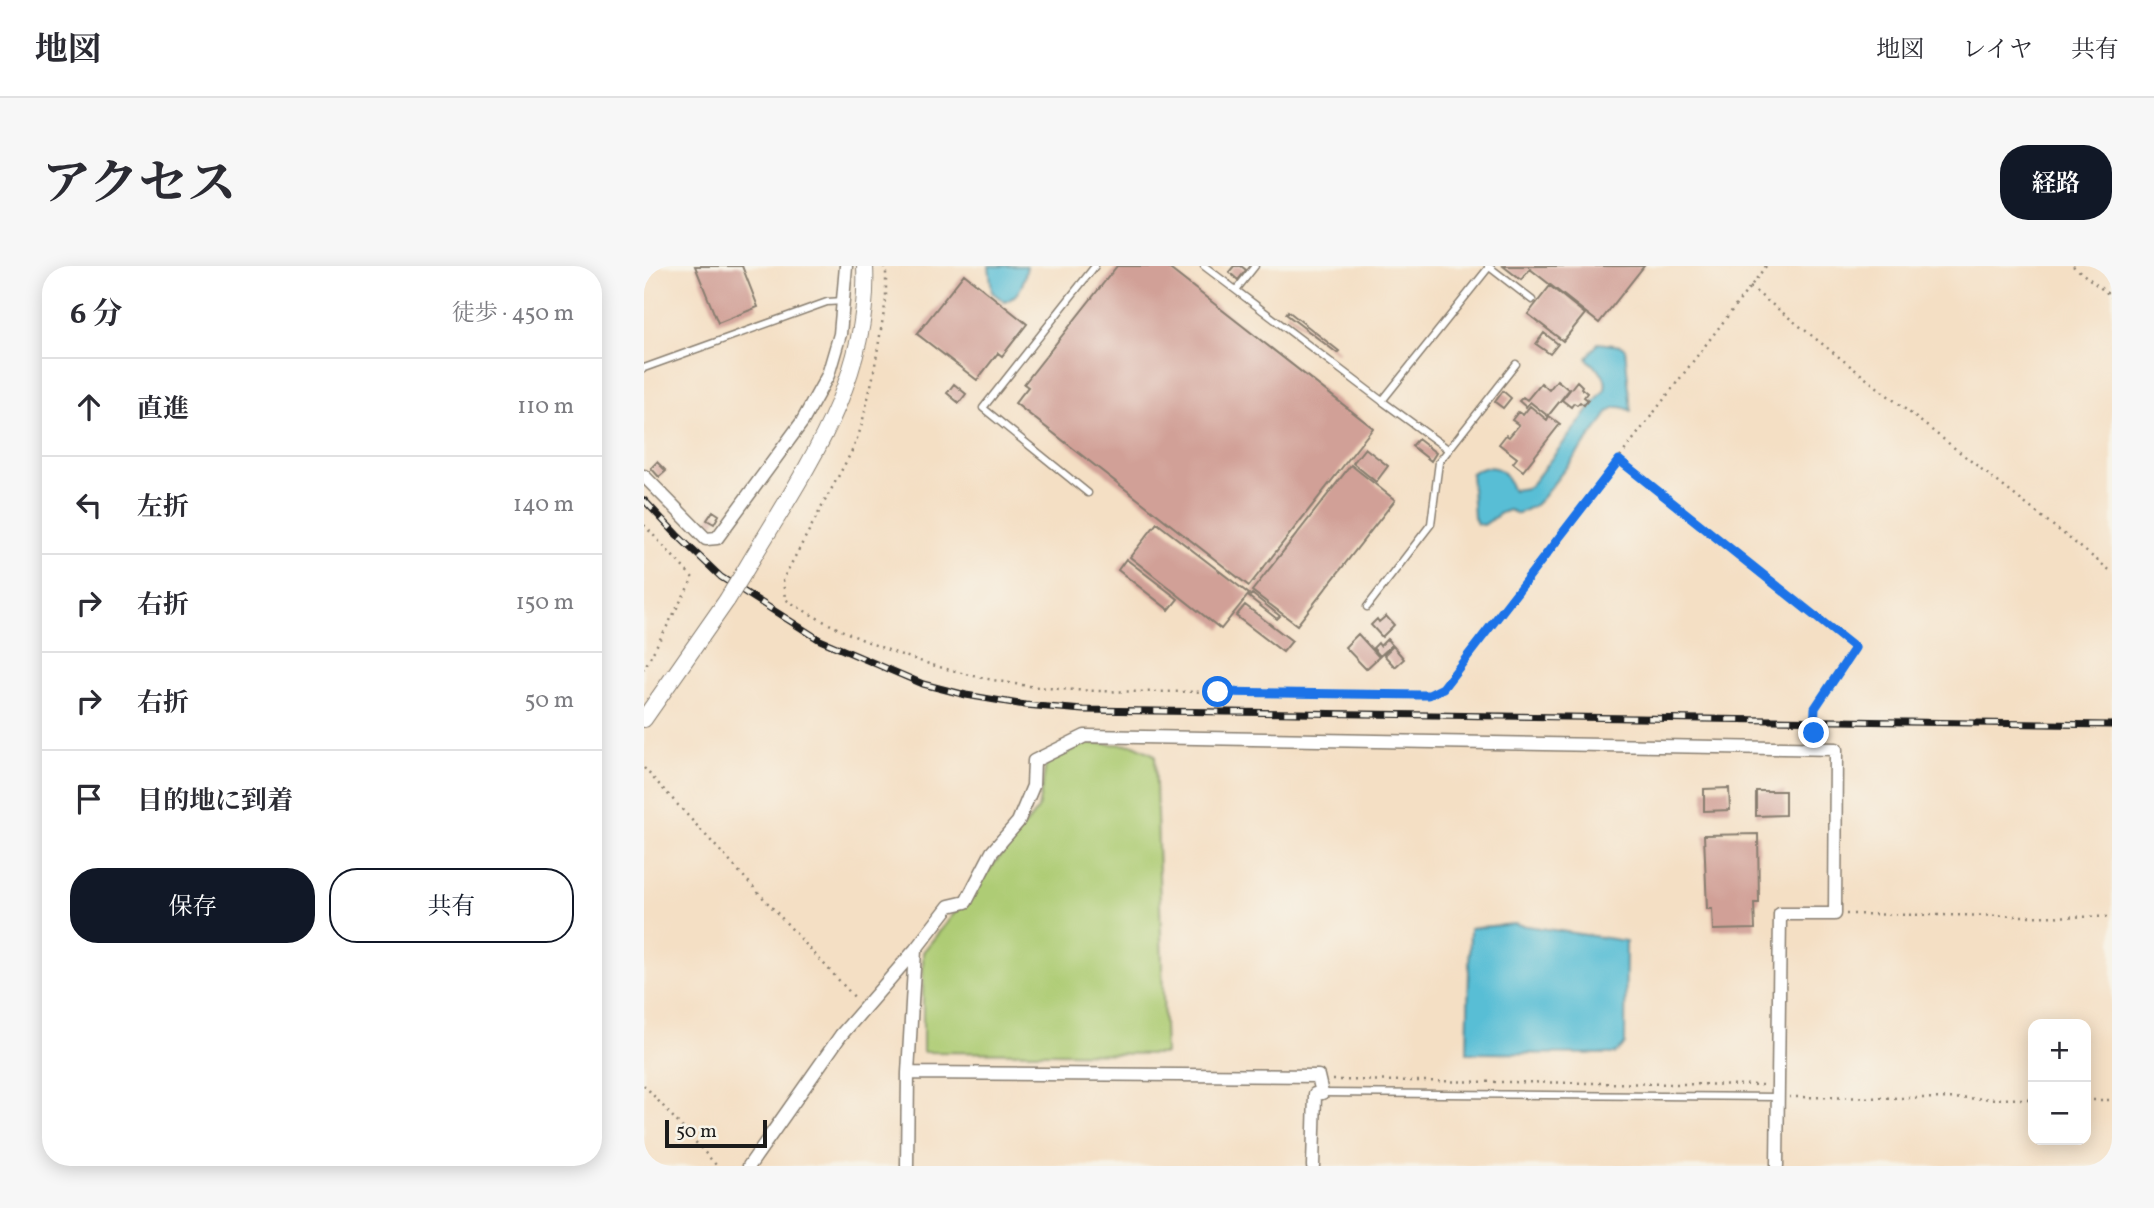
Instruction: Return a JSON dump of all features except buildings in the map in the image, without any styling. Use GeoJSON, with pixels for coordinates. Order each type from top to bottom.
{"type":"FeatureCollection","features":[{"type":"Feature","properties":{"kind":"street"},"geometry":{"type":"LineString","coordinates":[[644,476],[706,539],[717,537],[802,422],[828,375],[840,334],[846,266]]}},
{"type":"Feature","properties":{"kind":"street"},"geometry":{"type":"LineString","coordinates":[[644,719],[727,600],[830,424],[851,374],[860,342],[865,266]]}},
{"type":"Feature","properties":{"kind":"street"},"geometry":{"type":"LineString","coordinates":[[749,1166],[841,1035],[915,950],[949,906],[966,902],[992,852],[1017,822],[1033,786],[1034,761],[1085,736],[1836,749],[1835,914],[1780,914],[1777,1166]]}},
{"type":"Feature","properties":{"kind":"street"},"geometry":{"type":"LineString","coordinates":[[907,1166],[908,1073],[915,950]]}},
{"type":"Feature","properties":{"kind":"street"},"geometry":{"type":"LineString","coordinates":[[908,1073],[1318,1076],[1321,1087],[1315,1094],[1313,1166]]}},
{"type":"Feature","properties":{"kind":"lane"},"geometry":{"type":"LineString","coordinates":[[1088,493],[982,408],[1095,266]]}},
{"type":"Feature","properties":{"kind":"lane"},"geometry":{"type":"LineString","coordinates":[[1204,266],[1449,450]]}},
{"type":"Feature","properties":{"kind":"lane"},"geometry":{"type":"LineString","coordinates":[[1236,290],[1255,266]]}},
{"type":"Feature","properties":{"kind":"lane"},"geometry":{"type":"LineString","coordinates":[[1382,401],[1488,266],[1532,300]]}},
{"type":"Feature","properties":{"kind":"lane"},"geometry":{"type":"LineString","coordinates":[[644,369],[827,302],[844,301]]}},
{"type":"Feature","properties":{"kind":"lane"},"geometry":{"type":"LineString","coordinates":[[1367,607],[1431,524],[1439,461],[1516,365]]}},
{"type":"Feature","properties":{"kind":"lane"},"geometry":{"type":"LineString","coordinates":[[1321,1087],[1778,1091]]}},
{"type":"Feature","properties":{"kind":"path"},"geometry":{"type":"LineString","coordinates":[[884,266],[886,300],[861,428],[853,449],[783,579],[785,599],[851,634],[901,655],[1023,685],[1094,690],[1429,695],[1443,688],[1766,266]]}},
{"type":"Feature","properties":{"kind":"path"},"geometry":{"type":"LineString","coordinates":[[2073,266],[2112,296]]}},
{"type":"Feature","properties":{"kind":"path"},"geometry":{"type":"LineString","coordinates":[[1750,287],[2112,572]]}},
{"type":"Feature","properties":{"kind":"path"},"geometry":{"type":"LineString","coordinates":[[1619,460],[1855,648],[1815,708],[1814,748]]}},
{"type":"Feature","properties":{"kind":"path"},"geometry":{"type":"LineString","coordinates":[[644,525],[693,578],[644,669]]}},
{"type":"Feature","properties":{"kind":"path"},"geometry":{"type":"LineString","coordinates":[[644,768],[864,1008]]}},
{"type":"Feature","properties":{"kind":"path"},"geometry":{"type":"LineString","coordinates":[[1835,914],[2112,917]]}},
{"type":"Feature","properties":{"kind":"path"},"geometry":{"type":"LineString","coordinates":[[644,1085],[717,1166]]}},
{"type":"Feature","properties":{"kind":"path"},"geometry":{"type":"LineString","coordinates":[[1321,1087],[1778,1091],[2028,1099]]}},
{"type":"Feature","properties":{"kind":"path"},"geometry":{"type":"LineString","coordinates":[[2091,1100],[2112,1100]]}},
{"type":"Feature","properties":{"kind":"green space"},"geometry":{"type":"Polygon","coordinates":[[[1086,743],[1134,745],[1155,755],[1165,1054],[923,1052],[923,952],[1038,809],[1046,764],[1086,743]]]}},
{"type":"Feature","properties":{"kind":"water"},"geometry":{"type":"Polygon","coordinates":[[[989,266],[1027,266],[1021,287],[1015,296],[1005,302],[992,292],[989,266]]]}},
{"type":"Feature","properties":{"kind":"water"},"geometry":{"type":"Polygon","coordinates":[[[1598,343],[1625,348],[1631,411],[1620,407],[1613,408],[1535,505],[1518,514],[1509,510],[1484,525],[1477,524],[1474,517],[1471,473],[1493,467],[1504,474],[1513,490],[1531,485],[1605,389],[1603,375],[1587,358],[1598,343]]]}},
{"type":"Feature","properties":{"kind":"water"},"geometry":{"type":"Polygon","coordinates":[[[1514,924],[1626,941],[1625,1044],[1615,1054],[1467,1053],[1470,928],[1514,924]]]}},
{"type":"Feature","properties":{"kind":"railway"},"geometry":{"type":"LineString","coordinates":[[644,500],[721,577],[820,640],[923,684],[966,695],[1025,705],[1083,710],[2112,725]]}},
{"type":"Feature","properties":{"kind":"route"},"geometry":{"type":"LineString","coordinates":[[1218,692],[1429,695],[1443,688],[1619,460],[1855,648],[1815,708],[1814,733]]}}]}
